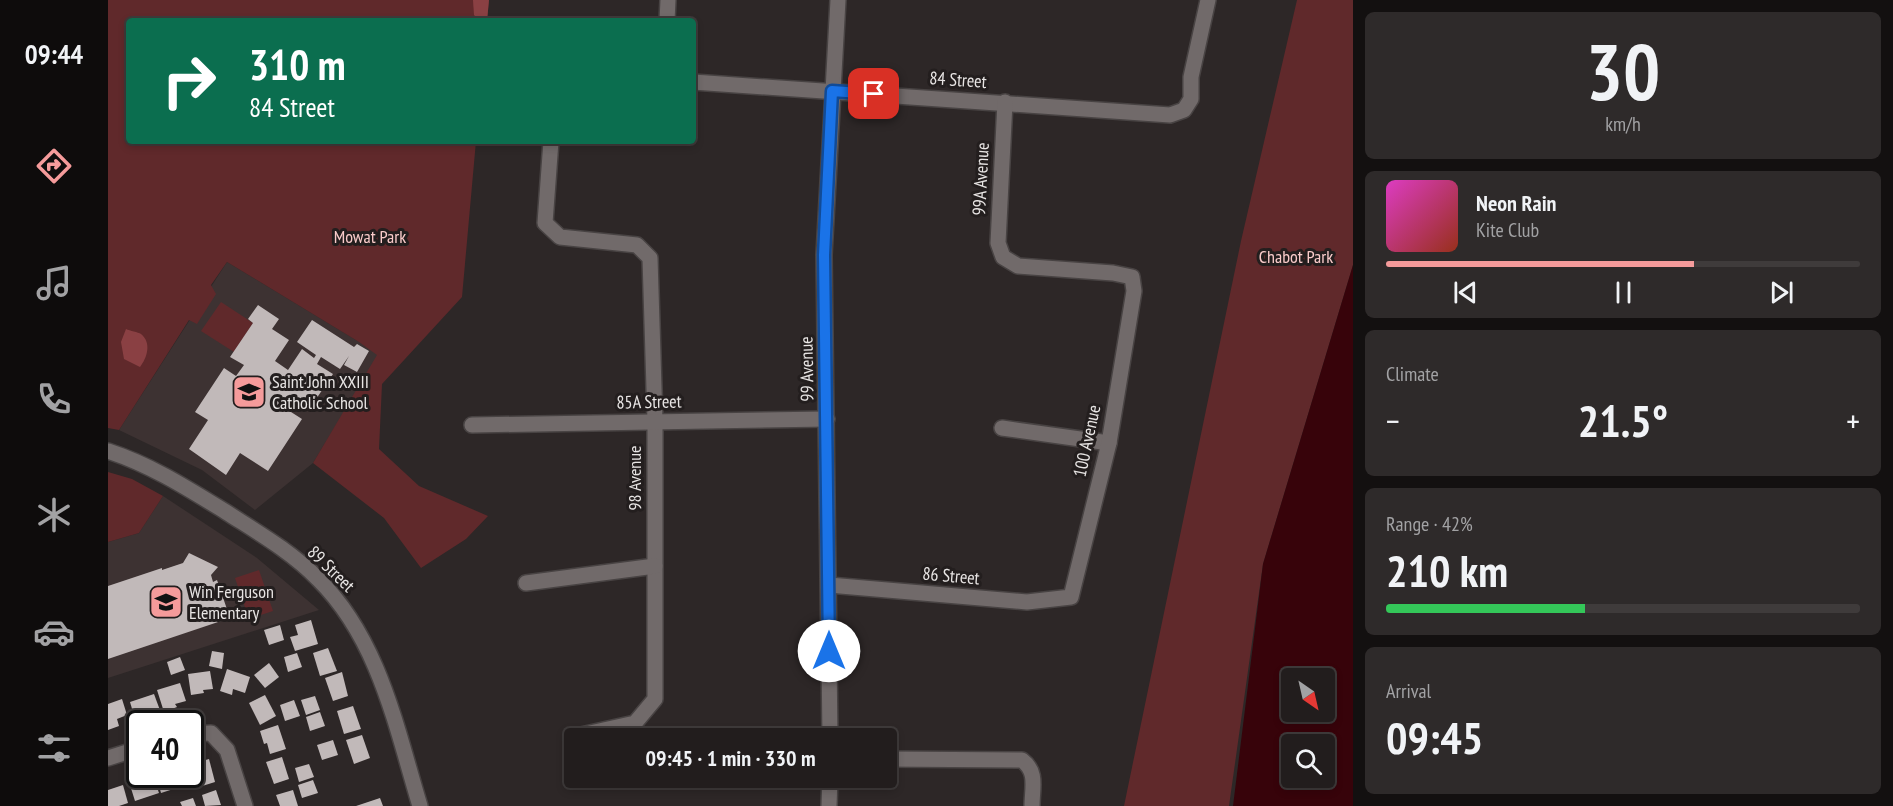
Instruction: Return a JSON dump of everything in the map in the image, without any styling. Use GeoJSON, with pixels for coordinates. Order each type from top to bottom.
{"type":"FeatureCollection","features":[{"type":"Feature","properties":{"kind":"street"},"geometry":{"type":"LineString","coordinates":[[667,18],[668,0]]}},
{"type":"Feature","properties":{"kind":"street","name":"99 Avenue"},"geometry":{"type":"LineString","coordinates":[[830,728],[824,255],[838,0]]}},
{"type":"Feature","properties":{"kind":"street","name":"84 Street"},"geometry":{"type":"LineString","coordinates":[[696,82],[1170,115],[1184,110],[1191,99],[1191,77],[1208,0]]}},
{"type":"Feature","properties":{"kind":"street","name":"99A Avenue"},"geometry":{"type":"LineString","coordinates":[[1005,102],[998,243],[1003,257],[1018,266],[1113,273],[1132,277],[1134,291]]}},
{"type":"Feature","properties":{"kind":"street","name":"98 Avenue"},"geometry":{"type":"LineString","coordinates":[[551,144],[545,223],[560,237],[637,245],[650,258],[655,421],[655,699],[634,723],[612,728]]}},
{"type":"Feature","properties":{"kind":"street","name":"100 Avenue"},"geometry":{"type":"LineString","coordinates":[[1071,597],[1108,443],[1134,291]]}},
{"type":"Feature","properties":{"kind":"street","name":"85A Street"},"geometry":{"type":"LineString","coordinates":[[472,425],[827,419]]}},
{"type":"Feature","properties":{"kind":"street"},"geometry":{"type":"LineString","coordinates":[[1002,428],[1108,443]]}},
{"type":"Feature","properties":{"kind":"street","name":"89 Street"},"geometry":{"type":"LineString","coordinates":[[108,452],[154,469],[243,523],[306,568],[334,595],[352,620],[377,669],[420,806]]}},
{"type":"Feature","properties":{"kind":"street"},"geometry":{"type":"LineString","coordinates":[[526,583],[655,566]]}},
{"type":"Feature","properties":{"kind":"street","name":"86 Street"},"geometry":{"type":"LineString","coordinates":[[829,585],[1027,602],[1071,597]]}},
{"type":"Feature","properties":{"kind":"street"},"geometry":{"type":"LineString","coordinates":[[204,733],[211,733],[227,750],[245,806]]}},
{"type":"Feature","properties":{"kind":"street"},"geometry":{"type":"LineString","coordinates":[[108,758],[126,752]]}},
{"type":"Feature","properties":{"kind":"street"},"geometry":{"type":"LineString","coordinates":[[897,759],[1022,760],[1030,766],[1033,776],[1032,806]]}},
{"type":"Feature","properties":{"kind":"street"},"geometry":{"type":"LineString","coordinates":[[829,806],[830,788]]}},
{"type":"Feature","properties":{"kind":"shaded area"},"geometry":{"type":"Polygon","coordinates":[[[473,0],[489,0],[487,18],[477,18],[474,15],[473,0]]]}},
{"type":"Feature","properties":{"kind":"shaded area","name":"Saint John XXIII Catholic School"},"geometry":{"type":"Polygon","coordinates":[[[227,262],[379,354],[313,463],[255,510],[202,470],[119,430],[227,262]]]}},
{"type":"Feature","properties":{"kind":"shaded area"},"geometry":{"type":"Polygon","coordinates":[[[1353,265],[1353,806],[1233,806],[1263,564],[1353,265]]]}},
{"type":"Feature","properties":{"kind":"shaded area"},"geometry":{"type":"Polygon","coordinates":[[[126,329],[141,334],[146,342],[146,355],[140,367],[124,359],[121,342],[126,329]]]}},
{"type":"Feature","properties":{"kind":"shaded area"},"geometry":{"type":"Polygon","coordinates":[[[163,496],[257,558],[319,610],[108,678],[108,542],[139,533],[163,496]]]}},
{"type":"Feature","properties":{"kind":"green space","name":"Mowat Park"},"geometry":{"type":"Polygon","coordinates":[[[108,0],[489,0],[487,18],[126,18],[126,144],[476,144],[462,297],[382,384],[379,449],[419,486],[488,516],[466,539],[421,568],[384,518],[313,463],[377,355],[227,262],[211,285],[216,294],[197,324],[189,320],[119,430],[108,428],[108,0]]]}},
{"type":"Feature","properties":{"kind":"green space","name":"Chabot Park"},"geometry":{"type":"Polygon","coordinates":[[[1297,0],[1353,0],[1353,265],[1263,564],[1229,806],[1124,806],[1241,241],[1297,0]]]}},
{"type":"Feature","properties":{"kind":"green space"},"geometry":{"type":"Polygon","coordinates":[[[221,302],[253,323],[234,352],[201,331],[221,302]]]}},
{"type":"Feature","properties":{"kind":"green space"},"geometry":{"type":"Polygon","coordinates":[[[108,472],[132,479],[163,496],[139,533],[108,542],[108,472]]]}},
{"type":"Feature","properties":{"kind":"green space"},"geometry":{"type":"Polygon","coordinates":[[[259,570],[273,611],[249,619],[235,578],[259,570]]]}},
{"type":"Feature","properties":{"kind":"building","name":"Saint John XXIII Catholic School"},"geometry":{"type":"Polygon","coordinates":[[[258,305],[279,319],[272,329],[289,340],[275,361],[288,370],[302,349],[314,358],[316,355],[297,342],[312,320],[354,347],[357,344],[369,351],[357,372],[344,365],[349,356],[340,369],[321,357],[317,364],[333,374],[310,408],[298,401],[291,412],[302,419],[268,471],[240,453],[226,475],[189,449],[208,420],[195,412],[224,368],[236,376],[244,365],[230,357],[253,323],[248,319],[258,305]]]}},
{"type":"Feature","properties":{"kind":"building","name":"Win Ferguson Elementary"},"geometry":{"type":"Polygon","coordinates":[[[189,553],[218,567],[211,575],[213,582],[217,580],[230,618],[108,659],[108,586],[183,563],[189,553]]]}},
{"type":"Feature","properties":{"kind":"building"},"geometry":{"type":"Polygon","coordinates":[[[311,620],[318,644],[295,651],[290,637],[298,635],[295,625],[311,620]]]}},
{"type":"Feature","properties":{"kind":"building"},"geometry":{"type":"Polygon","coordinates":[[[280,625],[284,640],[269,645],[264,630],[280,625]]]}},
{"type":"Feature","properties":{"kind":"building"},"geometry":{"type":"Polygon","coordinates":[[[328,648],[337,671],[320,676],[313,653],[328,648]]]}},
{"type":"Feature","properties":{"kind":"building"},"geometry":{"type":"Polygon","coordinates":[[[212,651],[224,653],[222,669],[209,666],[212,651]]]}},
{"type":"Feature","properties":{"kind":"building"},"geometry":{"type":"Polygon","coordinates":[[[297,653],[302,667],[288,672],[284,657],[297,653]]]}},
{"type":"Feature","properties":{"kind":"building"},"geometry":{"type":"Polygon","coordinates":[[[180,657],[185,670],[171,675],[167,662],[180,657]]]}},
{"type":"Feature","properties":{"kind":"building"},"geometry":{"type":"Polygon","coordinates":[[[269,663],[279,677],[265,688],[254,675],[269,663]]]}},
{"type":"Feature","properties":{"kind":"building"},"geometry":{"type":"Polygon","coordinates":[[[227,669],[250,677],[245,693],[233,689],[232,695],[220,691],[227,669]]]}},
{"type":"Feature","properties":{"kind":"building"},"geometry":{"type":"Polygon","coordinates":[[[210,671],[213,689],[191,695],[188,674],[210,671]]]}},
{"type":"Feature","properties":{"kind":"building"},"geometry":{"type":"Polygon","coordinates":[[[342,672],[348,696],[333,701],[325,678],[342,672]]]}},
{"type":"Feature","properties":{"kind":"building"},"geometry":{"type":"Polygon","coordinates":[[[180,683],[186,701],[175,704],[177,707],[163,710],[157,690],[180,683]]]}},
{"type":"Feature","properties":{"kind":"building"},"geometry":{"type":"Polygon","coordinates":[[[154,694],[160,710],[132,710],[130,702],[154,694]]]}},
{"type":"Feature","properties":{"kind":"building"},"geometry":{"type":"Polygon","coordinates":[[[265,695],[276,716],[260,725],[249,703],[265,695]]]}},
{"type":"Feature","properties":{"kind":"building"},"geometry":{"type":"Polygon","coordinates":[[[315,696],[320,710],[306,715],[301,700],[315,696]]]}},
{"type":"Feature","properties":{"kind":"building"},"geometry":{"type":"Polygon","coordinates":[[[122,699],[126,715],[117,719],[119,726],[108,730],[108,704],[122,699]]]}},
{"type":"Feature","properties":{"kind":"building"},"geometry":{"type":"Polygon","coordinates":[[[294,700],[300,716],[285,721],[280,705],[294,700]]]}},
{"type":"Feature","properties":{"kind":"building"},"geometry":{"type":"Polygon","coordinates":[[[353,706],[361,729],[344,734],[337,711],[353,706]]]}},
{"type":"Feature","properties":{"kind":"building"},"geometry":{"type":"Polygon","coordinates":[[[320,712],[325,726],[310,731],[306,717],[320,712]]]}},
{"type":"Feature","properties":{"kind":"building"},"geometry":{"type":"Polygon","coordinates":[[[278,725],[286,749],[270,754],[260,731],[278,725]]]}},
{"type":"Feature","properties":{"kind":"building"},"geometry":{"type":"Polygon","coordinates":[[[362,735],[370,758],[354,764],[346,740],[362,735]]]}},
{"type":"Feature","properties":{"kind":"building"},"geometry":{"type":"Polygon","coordinates":[[[333,740],[338,755],[322,760],[317,745],[333,740]]]}},
{"type":"Feature","properties":{"kind":"building"},"geometry":{"type":"Polygon","coordinates":[[[282,757],[289,779],[274,784],[266,762],[282,757]]]}},
{"type":"Feature","properties":{"kind":"building"},"geometry":{"type":"Polygon","coordinates":[[[209,759],[215,782],[204,785],[204,760],[209,759]]]}},
{"type":"Feature","properties":{"kind":"building"},"geometry":{"type":"Polygon","coordinates":[[[309,764],[314,777],[299,782],[295,768],[309,764]]]}},
{"type":"Feature","properties":{"kind":"building"},"geometry":{"type":"Polygon","coordinates":[[[313,780],[318,793],[302,798],[298,785],[313,780]]]}},
{"type":"Feature","properties":{"kind":"building"},"geometry":{"type":"Polygon","coordinates":[[[123,785],[128,803],[108,806],[108,790],[123,785]]]}},
{"type":"Feature","properties":{"kind":"building"},"geometry":{"type":"Polygon","coordinates":[[[131,788],[157,788],[159,793],[135,801],[131,788]]]}},
{"type":"Feature","properties":{"kind":"building"},"geometry":{"type":"Polygon","coordinates":[[[160,788],[177,788],[161,793],[160,788]]]}},
{"type":"Feature","properties":{"kind":"building"},"geometry":{"type":"Polygon","coordinates":[[[216,790],[221,805],[205,806],[202,795],[216,790]]]}},
{"type":"Feature","properties":{"kind":"building"},"geometry":{"type":"Polygon","coordinates":[[[293,790],[298,806],[280,806],[276,795],[293,790]]]}},
{"type":"Feature","properties":{"kind":"building"},"geometry":{"type":"Polygon","coordinates":[[[193,798],[196,806],[182,806],[180,802],[193,798]]]}},
{"type":"Feature","properties":{"kind":"building"},"geometry":{"type":"Polygon","coordinates":[[[380,798],[383,806],[356,806],[380,798]]]}},
{"type":"Feature","properties":{"kind":"place","name":"Saint John XXIII Catholic School"},"geometry":{"type":"Point","coordinates":[249,392]}},
{"type":"Feature","properties":{"kind":"place","name":"Win Ferguson Elementary"},"geometry":{"type":"Point","coordinates":[166,602]}},
{"type":"Feature","properties":{"kind":"route"},"geometry":{"type":"LineString","coordinates":[[829,651],[824,255],[832,91],[874,94]]}}]}
